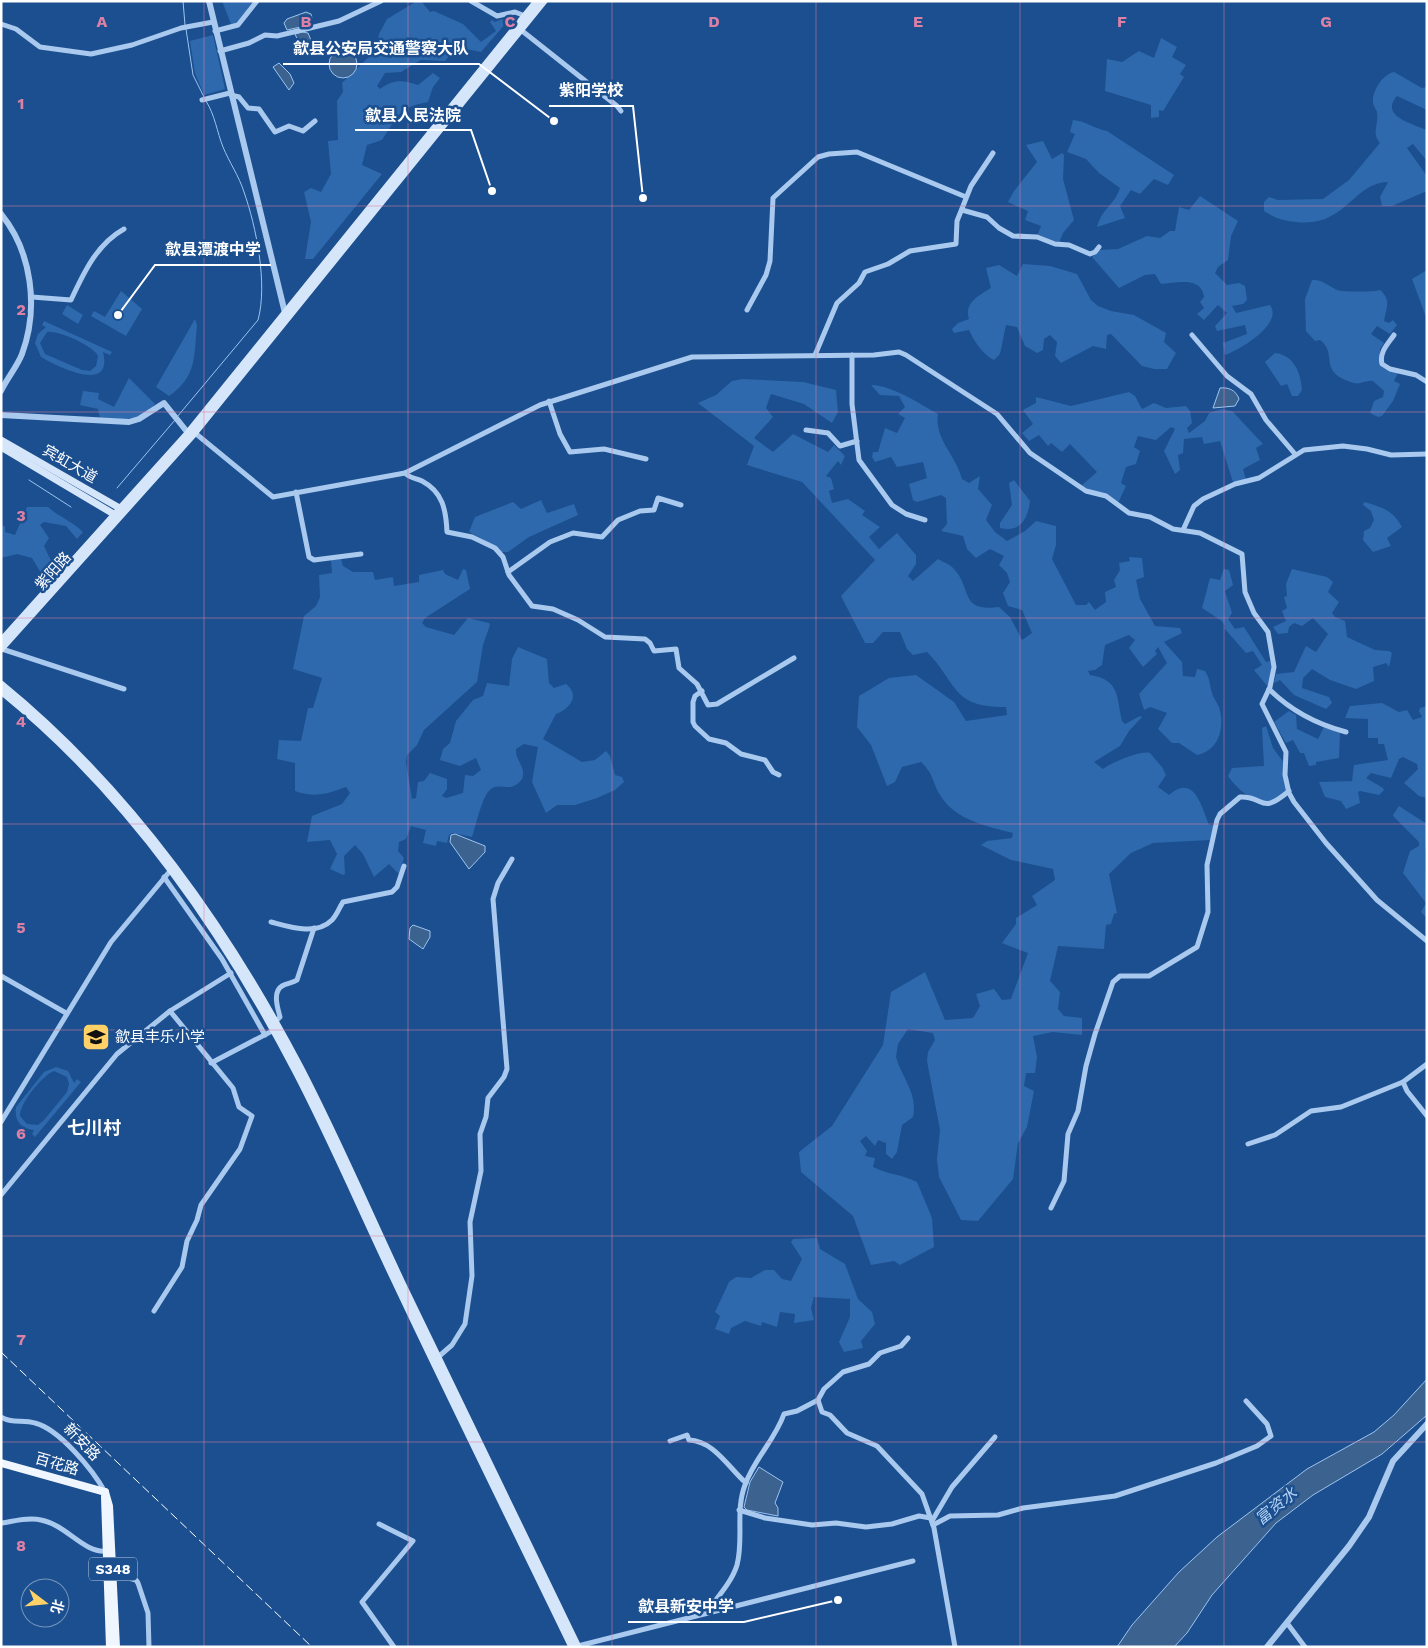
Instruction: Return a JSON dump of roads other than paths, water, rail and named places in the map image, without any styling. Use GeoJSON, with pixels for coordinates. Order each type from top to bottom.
{"type":"FeatureCollection","features":[{"type":"Feature","properties":{"kind":"main road"},"geometry":{"type":"LineString","coordinates":[[191,433],[284,313],[537,1]]}},
{"type":"Feature","properties":{"kind":"main road"},"geometry":{"type":"LineString","coordinates":[[191,433],[544,1]]}},
{"type":"Feature","properties":{"kind":"main road","name":"紫阳路"},"geometry":{"type":"LineString","coordinates":[[2,646],[191,433]]}},
{"type":"Feature","properties":{"kind":"main road","name":"宾虹大道"},"geometry":{"type":"LineString","coordinates":[[1,440],[120,513]]}},
{"type":"Feature","properties":{"kind":"main road","name":"宾虹大道"},"geometry":{"type":"LineString","coordinates":[[1,447],[120,513]]}},
{"type":"Feature","properties":{"kind":"main road"},"geometry":{"type":"LineString","coordinates":[[1,684],[71,747],[145,830],[215,924],[275,1022],[322,1110],[437,1358],[576,1646]]}},
{"type":"Feature","properties":{"kind":"main road"},"geometry":{"type":"LineString","coordinates":[[1,691],[82,767],[126,816],[167,874],[219,940],[274,1030],[317,1113],[427,1350],[576,1646]]}},
{"type":"Feature","properties":{"kind":"main road","name":"百花路"},"geometry":{"type":"LineString","coordinates":[[1,1463],[105,1492]]}},
{"type":"Feature","properties":{"kind":"main road","name":"S348"},"geometry":{"type":"LineString","coordinates":[[105,1492],[110,1647]]}},
{"type":"Feature","properties":{"kind":"main road","name":"新安路"},"geometry":{"type":"LineString","coordinates":[[105,1492],[109,1506],[114,1574],[116,1647]]}},
{"type":"Feature","properties":{"kind":"street"},"geometry":{"type":"LineString","coordinates":[[208,1],[284,313]]}},
{"type":"Feature","properties":{"kind":"street"},"geometry":{"type":"LineString","coordinates":[[215,31],[238,25],[257,1]]}},
{"type":"Feature","properties":{"kind":"street"},"geometry":{"type":"LineString","coordinates":[[220,51],[249,43],[265,35],[277,36],[338,21],[381,1]]}},
{"type":"Feature","properties":{"kind":"street"},"geometry":{"type":"LineString","coordinates":[[471,1],[497,16],[515,12],[525,16]]}},
{"type":"Feature","properties":{"kind":"street"},"geometry":{"type":"LineString","coordinates":[[1,24],[16,29],[40,47],[91,54],[132,46],[181,28],[214,22]]}},
{"type":"Feature","properties":{"kind":"street"},"geometry":{"type":"LineString","coordinates":[[521,30],[621,111]]}},
{"type":"Feature","properties":{"kind":"street"},"geometry":{"type":"LineString","coordinates":[[202,100],[231,94],[239,98],[248,108],[259,109],[275,132],[289,126],[303,131],[315,121]]}},
{"type":"Feature","properties":{"kind":"street"},"geometry":{"type":"LineString","coordinates":[[747,310],[766,276],[770,261],[773,198],[818,157],[829,154],[860,152],[883,164],[966,197]]}},
{"type":"Feature","properties":{"kind":"street"},"geometry":{"type":"LineString","coordinates":[[815,355],[837,303],[859,282],[865,272],[888,264],[910,251],[955,244],[958,240],[957,221],[970,186],[993,153]]}},
{"type":"Feature","properties":{"kind":"street"},"geometry":{"type":"LineString","coordinates":[[962,210],[987,216],[999,228],[1012,236],[1037,237],[1055,244],[1069,245],[1090,254],[1100,247]]}},
{"type":"Feature","properties":{"kind":"street"},"geometry":{"type":"LineString","coordinates":[[1,214],[11,228],[20,251],[29,278],[32,297],[30,323],[22,352],[1,391]]}},
{"type":"Feature","properties":{"kind":"street"},"geometry":{"type":"LineString","coordinates":[[32,297],[72,300],[89,264],[109,237],[124,229]]}},
{"type":"Feature","properties":{"kind":"street"},"geometry":{"type":"LineString","coordinates":[[1192,335],[1227,376],[1251,394],[1266,420],[1295,454]]}},
{"type":"Feature","properties":{"kind":"street"},"geometry":{"type":"LineString","coordinates":[[1394,335],[1384,350],[1382,364],[1390,369],[1416,375],[1427,382]]}},
{"type":"Feature","properties":{"kind":"street"},"geometry":{"type":"LineString","coordinates":[[1,415],[129,422],[139,419],[164,403],[181,425],[273,497],[405,473],[514,416],[549,401],[692,357],[852,355],[898,352],[906,355],[996,414],[1030,454],[1086,491],[1106,496],[1129,513],[1148,516],[1173,529],[1203,534],[1242,554],[1244,592],[1254,613],[1268,634],[1274,667],[1263,705],[1286,752],[1285,775],[1288,791],[1326,843],[1377,900],[1427,941]]}},
{"type":"Feature","properties":{"kind":"street"},"geometry":{"type":"LineString","coordinates":[[852,355],[852,404],[859,460],[886,499],[902,512],[925,520]]}},
{"type":"Feature","properties":{"kind":"street"},"geometry":{"type":"LineString","coordinates":[[549,401],[560,434],[570,452],[604,449],[646,459]]}},
{"type":"Feature","properties":{"kind":"street"},"geometry":{"type":"LineString","coordinates":[[806,430],[828,433],[840,446],[857,441]]}},
{"type":"Feature","properties":{"kind":"street"},"geometry":{"type":"LineString","coordinates":[[1183,530],[1194,506],[1203,498],[1235,484],[1259,478],[1295,454],[1308,449],[1343,446],[1391,455],[1427,454]]}},
{"type":"Feature","properties":{"kind":"street"},"geometry":{"type":"LineString","coordinates":[[405,473],[429,485],[439,495],[444,505],[447,532],[472,537],[495,548],[502,557],[508,572],[532,606],[553,609],[608,637],[645,639],[650,643],[654,651],[676,649],[679,668],[697,684],[702,691],[706,704],[717,704],[794,658]]}},
{"type":"Feature","properties":{"kind":"street"},"geometry":{"type":"LineString","coordinates":[[296,492],[309,557],[314,560],[361,554]]}},
{"type":"Feature","properties":{"kind":"street"},"geometry":{"type":"LineString","coordinates":[[508,572],[550,542],[573,533],[602,537],[618,520],[640,511],[654,510],[658,498],[681,504]]}},
{"type":"Feature","properties":{"kind":"street"},"geometry":{"type":"LineString","coordinates":[[2,646],[124,689]]}},
{"type":"Feature","properties":{"kind":"street"},"geometry":{"type":"LineString","coordinates":[[1269,688],[1282,701],[1299,713],[1346,732]]}},
{"type":"Feature","properties":{"kind":"street"},"geometry":{"type":"LineString","coordinates":[[702,691],[695,696],[693,702],[693,722],[695,726],[709,739],[726,743],[742,754],[765,760],[773,772],[779,775]]}},
{"type":"Feature","properties":{"kind":"street"},"geometry":{"type":"LineString","coordinates":[[1051,1208],[1064,1181],[1068,1134],[1078,1111],[1086,1066],[1113,982],[1120,976],[1149,976],[1197,947],[1208,912],[1207,865],[1219,816],[1240,796],[1268,804],[1277,801],[1288,791]]}},
{"type":"Feature","properties":{"kind":"street"},"geometry":{"type":"LineString","coordinates":[[437,1358],[452,1345],[465,1324],[472,1276],[470,1222],[481,1171],[480,1134],[486,1117],[488,1098],[504,1078],[507,1069],[493,899],[498,883],[512,859]]}},
{"type":"Feature","properties":{"kind":"street"},"geometry":{"type":"LineString","coordinates":[[271,922],[295,929],[314,928],[332,920],[342,902],[392,892],[397,887],[404,866]]}},
{"type":"Feature","properties":{"kind":"street"},"geometry":{"type":"LineString","coordinates":[[1,1122],[111,942],[167,874],[230,973],[265,1035]]}},
{"type":"Feature","properties":{"kind":"street"},"geometry":{"type":"LineString","coordinates":[[275,1022],[280,1017],[277,1004],[279,990],[281,986],[297,980],[314,928]]}},
{"type":"Feature","properties":{"kind":"street"},"geometry":{"type":"LineString","coordinates":[[1,1195],[113,1058],[170,1011],[230,973]]}},
{"type":"Feature","properties":{"kind":"street"},"geometry":{"type":"LineString","coordinates":[[1,976],[66,1013]]}},
{"type":"Feature","properties":{"kind":"street"},"geometry":{"type":"LineString","coordinates":[[154,1312],[179,1273],[185,1258],[187,1240],[197,1220],[201,1206],[239,1151],[252,1116],[239,1106],[233,1088],[170,1011]]}},
{"type":"Feature","properties":{"kind":"street"},"geometry":{"type":"LineString","coordinates":[[211,1063],[274,1030]]}},
{"type":"Feature","properties":{"kind":"street"},"geometry":{"type":"LineString","coordinates":[[1248,1144],[1275,1135],[1311,1111],[1341,1107],[1403,1082],[1427,1064]]}},
{"type":"Feature","properties":{"kind":"street"},"geometry":{"type":"LineString","coordinates":[[1403,1082],[1407,1091],[1427,1116]]}},
{"type":"Feature","properties":{"kind":"street"},"geometry":{"type":"LineString","coordinates":[[706,1613],[732,1577],[736,1566],[739,1510],[746,1483],[778,1430],[784,1414],[797,1411],[818,1400],[824,1389],[843,1372],[869,1364],[880,1353],[901,1346],[908,1338]]}},
{"type":"Feature","properties":{"kind":"street"},"geometry":{"type":"LineString","coordinates":[[818,1400],[822,1412],[830,1415],[847,1433],[861,1441],[877,1446],[922,1494],[932,1521],[955,1647]]}},
{"type":"Feature","properties":{"kind":"street"},"geometry":{"type":"LineString","coordinates":[[739,1510],[765,1518],[812,1525],[836,1522],[866,1527],[892,1524],[919,1516],[932,1521],[950,1516],[998,1515],[1023,1508],[1115,1496],[1216,1463],[1256,1446],[1271,1436],[1267,1424],[1246,1401]]}},
{"type":"Feature","properties":{"kind":"street","name":"新安路"},"geometry":{"type":"LineString","coordinates":[[1,1417],[11,1422],[36,1423],[50,1430],[87,1467],[105,1492]]}},
{"type":"Feature","properties":{"kind":"street"},"geometry":{"type":"LineString","coordinates":[[1268,1647],[1349,1546],[1368,1517],[1393,1461],[1427,1424]]}},
{"type":"Feature","properties":{"kind":"street"},"geometry":{"type":"LineString","coordinates":[[670,1441],[687,1435],[689,1440],[704,1443],[720,1456],[746,1483]]}},
{"type":"Feature","properties":{"kind":"street"},"geometry":{"type":"LineString","coordinates":[[932,1521],[952,1487],[995,1437]]}},
{"type":"Feature","properties":{"kind":"street"},"geometry":{"type":"LineString","coordinates":[[2,1523],[42,1520],[64,1529],[92,1550],[107,1551]]}},
{"type":"Feature","properties":{"kind":"street"},"geometry":{"type":"LineString","coordinates":[[379,1524],[413,1541],[362,1601],[362,1606],[394,1647]]}},
{"type":"Feature","properties":{"kind":"street"},"geometry":{"type":"LineString","coordinates":[[576,1646],[913,1561]]}},
{"type":"Feature","properties":{"kind":"street"},"geometry":{"type":"LineString","coordinates":[[114,1574],[136,1580],[139,1585],[148,1613],[150,1647]]}},
{"type":"Feature","properties":{"kind":"street"},"geometry":{"type":"LineString","coordinates":[[1287,1623],[1305,1647]]}},
{"type":"Feature","properties":{"kind":"water"},"geometry":{"type":"Polygon","coordinates":[[[306,12],[311,14],[312,18],[305,26],[287,30],[284,23],[287,19],[306,12]]]}},
{"type":"Feature","properties":{"kind":"water"},"geometry":{"type":"Polygon","coordinates":[[[308,33],[313,45],[310,49],[301,48],[295,34],[308,33]]]}},
{"type":"Feature","properties":{"kind":"water"},"geometry":{"type":"Polygon","coordinates":[[[343,50],[353,54],[357,64],[353,74],[343,78],[333,74],[329,64],[333,54],[343,50]]]}},
{"type":"Feature","properties":{"kind":"water"},"geometry":{"type":"Polygon","coordinates":[[[279,63],[290,74],[294,83],[289,90],[273,67],[279,63]]]}},
{"type":"Feature","properties":{"kind":"water"},"geometry":{"type":"Polygon","coordinates":[[[1220,388],[1226,388],[1236,393],[1239,399],[1235,406],[1213,408],[1220,388]]]}},
{"type":"Feature","properties":{"kind":"water"},"geometry":{"type":"Polygon","coordinates":[[[455,834],[485,846],[485,852],[469,869],[450,842],[451,835],[455,834]]]}},
{"type":"Feature","properties":{"kind":"water"},"geometry":{"type":"Polygon","coordinates":[[[413,925],[430,931],[430,937],[423,949],[409,939],[410,928],[413,925]]]}},
{"type":"Feature","properties":{"kind":"water","name":"富资水"},"geometry":{"type":"Polygon","coordinates":[[[1427,1379],[1427,1415],[1382,1454],[1313,1495],[1276,1523],[1212,1595],[1187,1633],[1174,1647],[1117,1647],[1132,1625],[1179,1572],[1217,1537],[1307,1469],[1374,1432],[1394,1415],[1427,1379]]]}},
{"type":"Feature","properties":{"kind":"water"},"geometry":{"type":"Polygon","coordinates":[[[759,1467],[783,1482],[775,1503],[778,1508],[778,1516],[747,1510],[744,1507],[750,1482],[759,1467]]]}},
{"type":"Feature","properties":{"kind":"waterway"},"geometry":{"type":"LineString","coordinates":[[183,1],[185,25]]}},
{"type":"Feature","properties":{"kind":"waterway"},"geometry":{"type":"LineString","coordinates":[[186,29],[193,75],[204,97]]}},
{"type":"Feature","properties":{"kind":"waterway"},"geometry":{"type":"LineString","coordinates":[[177,417],[258,320],[261,306],[261,273],[253,221],[242,186],[223,147],[214,118],[206,101]]}},
{"type":"Feature","properties":{"kind":"waterway"},"geometry":{"type":"LineString","coordinates":[[117,488],[175,420]]}},
{"type":"Feature","properties":{"kind":"waterway"},"geometry":{"type":"LineString","coordinates":[[29,480],[71,507]]}},
{"type":"Feature","properties":{"kind":"railway"},"geometry":{"type":"LineString","coordinates":[[1,1352],[312,1647]]}},
{"type":"Feature","properties":{"kind":"place","name":"歙县公安局交通警察大队"},"geometry":{"type":"Point","coordinates":[554,121]}},
{"type":"Feature","properties":{"kind":"place","name":"歙县人民法院"},"geometry":{"type":"Point","coordinates":[492,191]}},
{"type":"Feature","properties":{"kind":"place","name":"紫阳学校"},"geometry":{"type":"Point","coordinates":[643,198]}},
{"type":"Feature","properties":{"kind":"place","name":"歙县潭渡中学"},"geometry":{"type":"Point","coordinates":[118,315]}},
{"type":"Feature","properties":{"kind":"place","name":"歙县丰乐小学"},"geometry":{"type":"Point","coordinates":[96,1037]}},
{"type":"Feature","properties":{"kind":"place","name":"歙县新安中学"},"geometry":{"type":"Point","coordinates":[838,1600]}},
{"type":"Feature","properties":{"kind":"district","name":"七川村"},"geometry":{"type":"Point","coordinates":[94,1127]}}]}
